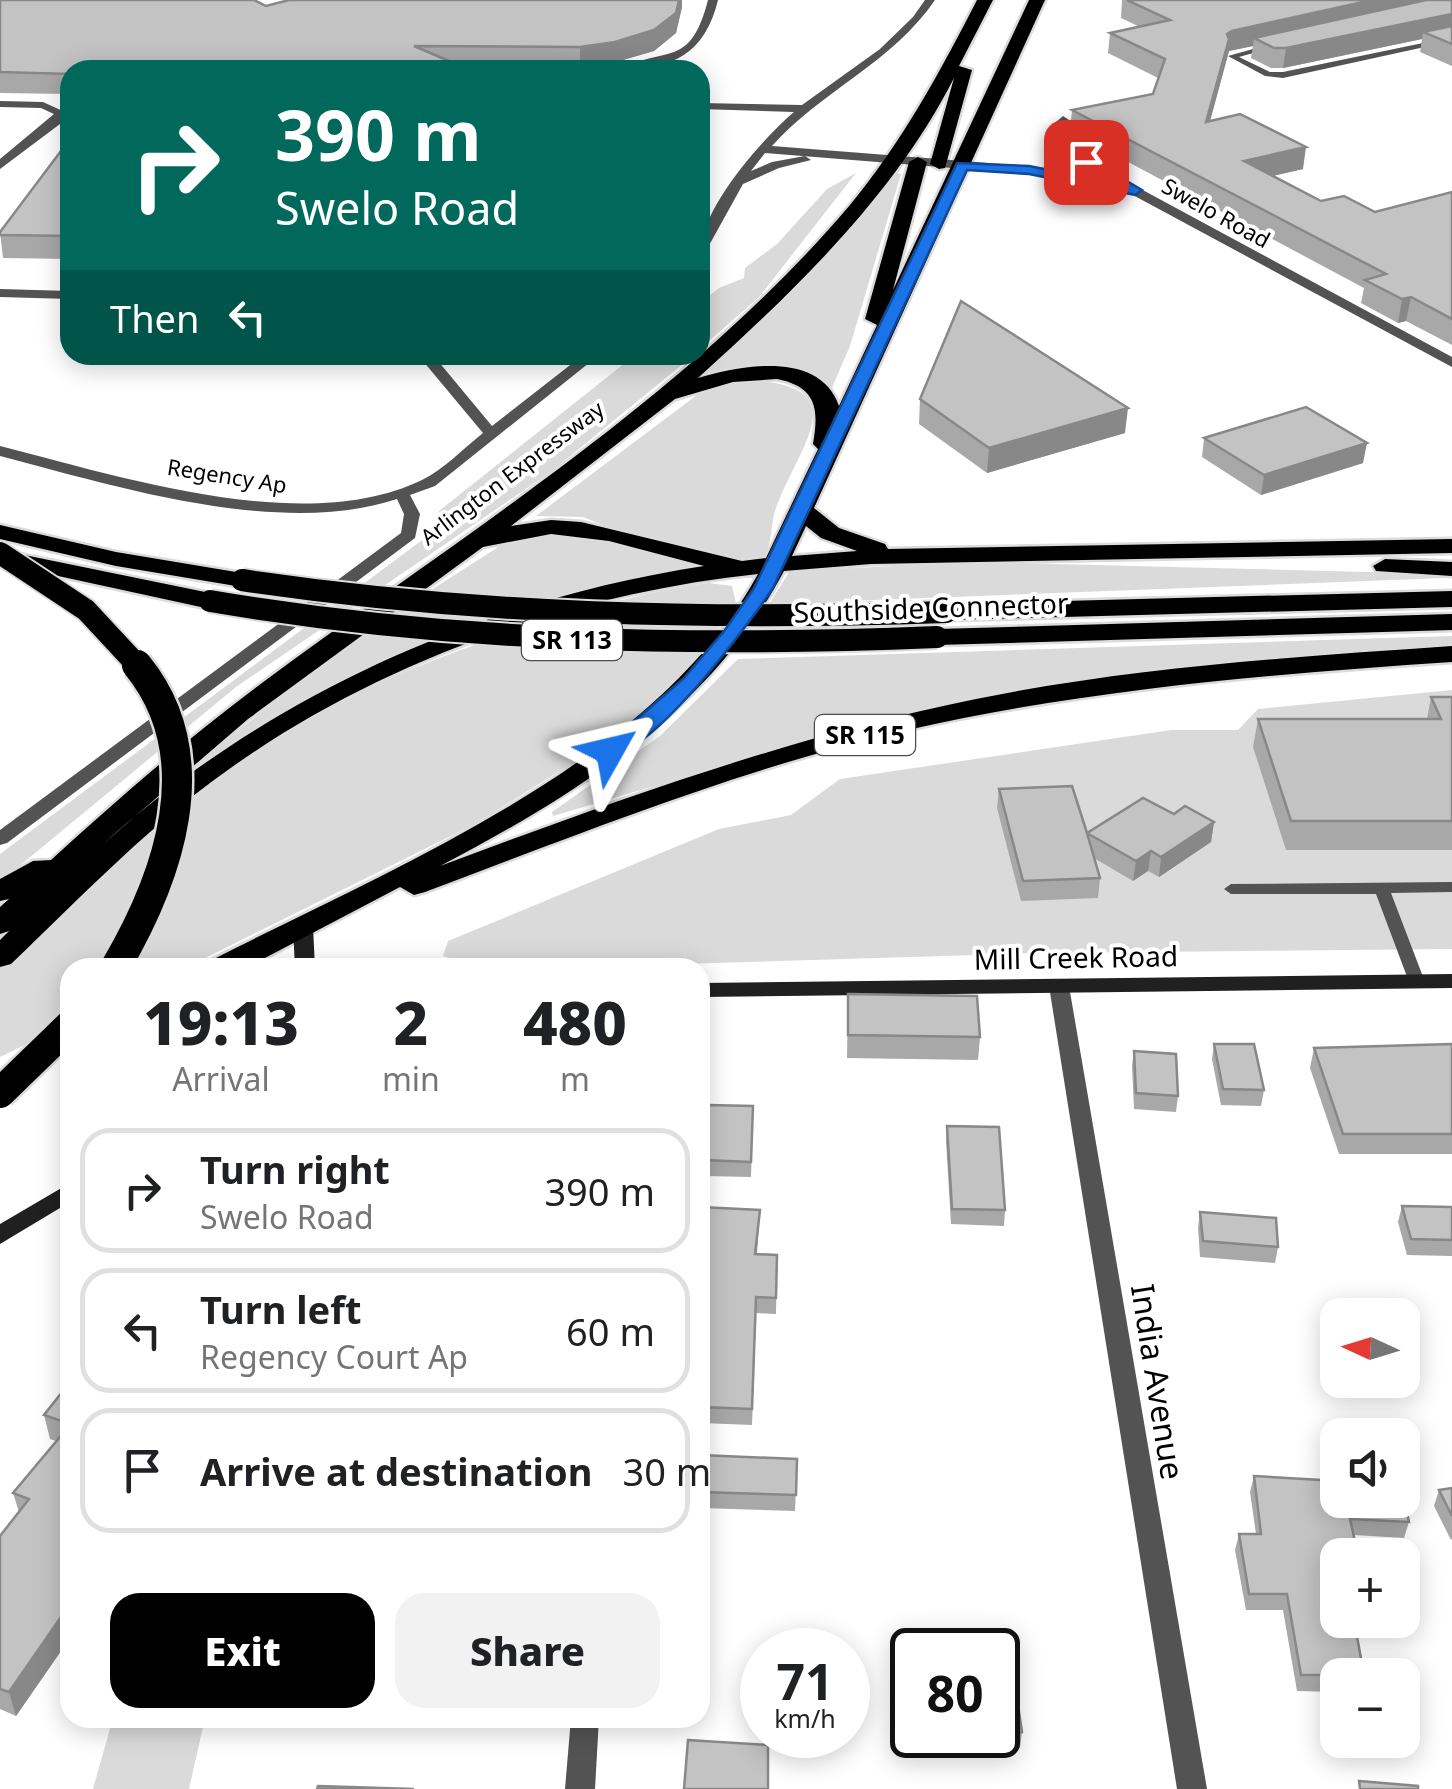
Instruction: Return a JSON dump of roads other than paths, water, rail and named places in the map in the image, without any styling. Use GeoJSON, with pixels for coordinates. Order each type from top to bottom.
{"type":"FeatureCollection","features":[{"type":"Feature","properties":{"kind":"highway","name":"Arlington Expressway"},"geometry":{"type":"LineString","coordinates":[[710,354],[796,274],[892,160],[940,90],[985,0]]}},
{"type":"Feature","properties":{"kind":"highway"},"geometry":{"type":"LineString","coordinates":[[303,926],[534,800],[636,734],[712,659],[750,610],[776,565],[1037,0]]}},
{"type":"Feature","properties":{"kind":"highway"},"geometry":{"type":"LineString","coordinates":[[859,385],[977,18]]}},
{"type":"Feature","properties":{"kind":"highway","name":"Arlington Expressway"},"geometry":{"type":"LineString","coordinates":[[0,924],[145,790],[271,688],[640,414],[697,365]]}},
{"type":"Feature","properties":{"kind":"highway"},"geometry":{"type":"LineString","coordinates":[[640,414],[691,387],[726,375],[762,373],[795,378],[815,388],[826,402],[828,421],[817,476]]}},
{"type":"Feature","properties":{"kind":"highway"},"geometry":{"type":"LineString","coordinates":[[802,510],[820,528],[858,546],[934,554]]}},
{"type":"Feature","properties":{"kind":"highway"},"geometry":{"type":"LineString","coordinates":[[422,578],[500,536],[552,524],[593,529],[708,560],[776,565]]}},
{"type":"Feature","properties":{"kind":"highway","name":"Southside Connector"},"geometry":{"type":"LineString","coordinates":[[0,532],[116,559],[242,580],[363,598],[506,612],[941,625],[1452,622]]}},
{"type":"Feature","properties":{"kind":"highway"},"geometry":{"type":"LineString","coordinates":[[0,957],[203,775],[240,749],[350,688],[424,655],[524,618],[608,594],[776,565],[934,554],[1452,546]]}},
{"type":"Feature","properties":{"kind":"highway"},"geometry":{"type":"LineString","coordinates":[[1082,554],[1452,569]]}},
{"type":"Feature","properties":{"kind":"highway"},"geometry":{"type":"LineString","coordinates":[[0,555],[62,593],[112,634],[150,684],[170,733],[178,783],[172,846],[158,892],[122,958]]}},
{"type":"Feature","properties":{"kind":"highway","name":"Southside Connector"},"geometry":{"type":"LineString","coordinates":[[0,555],[210,601],[351,623],[593,641],[786,643],[941,625],[1452,600]]}},
{"type":"Feature","properties":{"kind":"highway","name":"SR 115"},"geometry":{"type":"LineString","coordinates":[[241,958],[303,926],[758,763],[976,707],[1186,676],[1452,654]]}},
{"type":"Feature","properties":{"kind":"highway"},"geometry":{"type":"LineString","coordinates":[[0,892],[51,861],[145,790]]}},
{"type":"Feature","properties":{"kind":"highway"},"geometry":{"type":"LineString","coordinates":[[0,1093],[60,1035]]}},
{"type":"Feature","properties":{"kind":"highway"},"geometry":{"type":"LineString","coordinates":[[0,1079],[60,1049]]}},
{"type":"Feature","properties":{"kind":"street"},"geometry":{"type":"LineString","coordinates":[[660,60],[697,43],[708,24],[713,0]]}},
{"type":"Feature","properties":{"kind":"street"},"geometry":{"type":"LineString","coordinates":[[710,229],[732,186],[760,148],[804,108],[905,32],[930,0]]}},
{"type":"Feature","properties":{"kind":"street"},"geometry":{"type":"LineString","coordinates":[[0,104],[43,105],[60,113]]}},
{"type":"Feature","properties":{"kind":"street"},"geometry":{"type":"LineString","coordinates":[[710,106],[804,108]]}},
{"type":"Feature","properties":{"kind":"street"},"geometry":{"type":"LineString","coordinates":[[0,165],[60,115]]}},
{"type":"Feature","properties":{"kind":"street"},"geometry":{"type":"LineString","coordinates":[[1063,120],[1054,129],[1053,137],[1062,147],[1135,190]]}},
{"type":"Feature","properties":{"kind":"street"},"geometry":{"type":"LineString","coordinates":[[788,122],[796,135],[810,145],[836,155]]}},
{"type":"Feature","properties":{"kind":"street","name":"Swelo Road"},"geometry":{"type":"LineString","coordinates":[[760,148],[1029,170],[1135,190],[1452,362]]}},
{"type":"Feature","properties":{"kind":"street"},"geometry":{"type":"LineString","coordinates":[[732,186],[776,165],[836,155]]}},
{"type":"Feature","properties":{"kind":"street"},"geometry":{"type":"LineString","coordinates":[[0,293],[60,295]]}},
{"type":"Feature","properties":{"kind":"street"},"geometry":{"type":"LineString","coordinates":[[433,365],[492,435]]}},
{"type":"Feature","properties":{"kind":"street","name":"Regency Ap"},"geometry":{"type":"LineString","coordinates":[[0,451],[179,492],[275,509],[341,508],[402,494],[441,475],[580,365]]}},
{"type":"Feature","properties":{"kind":"street"},"geometry":{"type":"LineString","coordinates":[[0,839],[409,534],[412,514],[402,494]]}},
{"type":"Feature","properties":{"kind":"street"},"geometry":{"type":"LineString","coordinates":[[303,926],[304,958]]}},
{"type":"Feature","properties":{"kind":"street","name":"Mill Creek Road"},"geometry":{"type":"LineString","coordinates":[[710,990],[1452,981]]}},
{"type":"Feature","properties":{"kind":"street","name":"India Avenue"},"geometry":{"type":"LineString","coordinates":[[1059,986],[1192,1789]]}},
{"type":"Feature","properties":{"kind":"street"},"geometry":{"type":"LineString","coordinates":[[0,1235],[60,1197]]}},
{"type":"Feature","properties":{"kind":"street"},"geometry":{"type":"LineString","coordinates":[[580,1789],[583,1728]]}},
{"type":"Feature","properties":{"kind":"lane"},"geometry":{"type":"LineString","coordinates":[[1276,44],[1232,56],[1278,76],[1452,39]]}},
{"type":"Feature","properties":{"kind":"lane"},"geometry":{"type":"LineString","coordinates":[[1231,889],[1452,887]]}},
{"type":"Feature","properties":{"kind":"lane"},"geometry":{"type":"LineString","coordinates":[[1382,889],[1417,982]]}}]}
